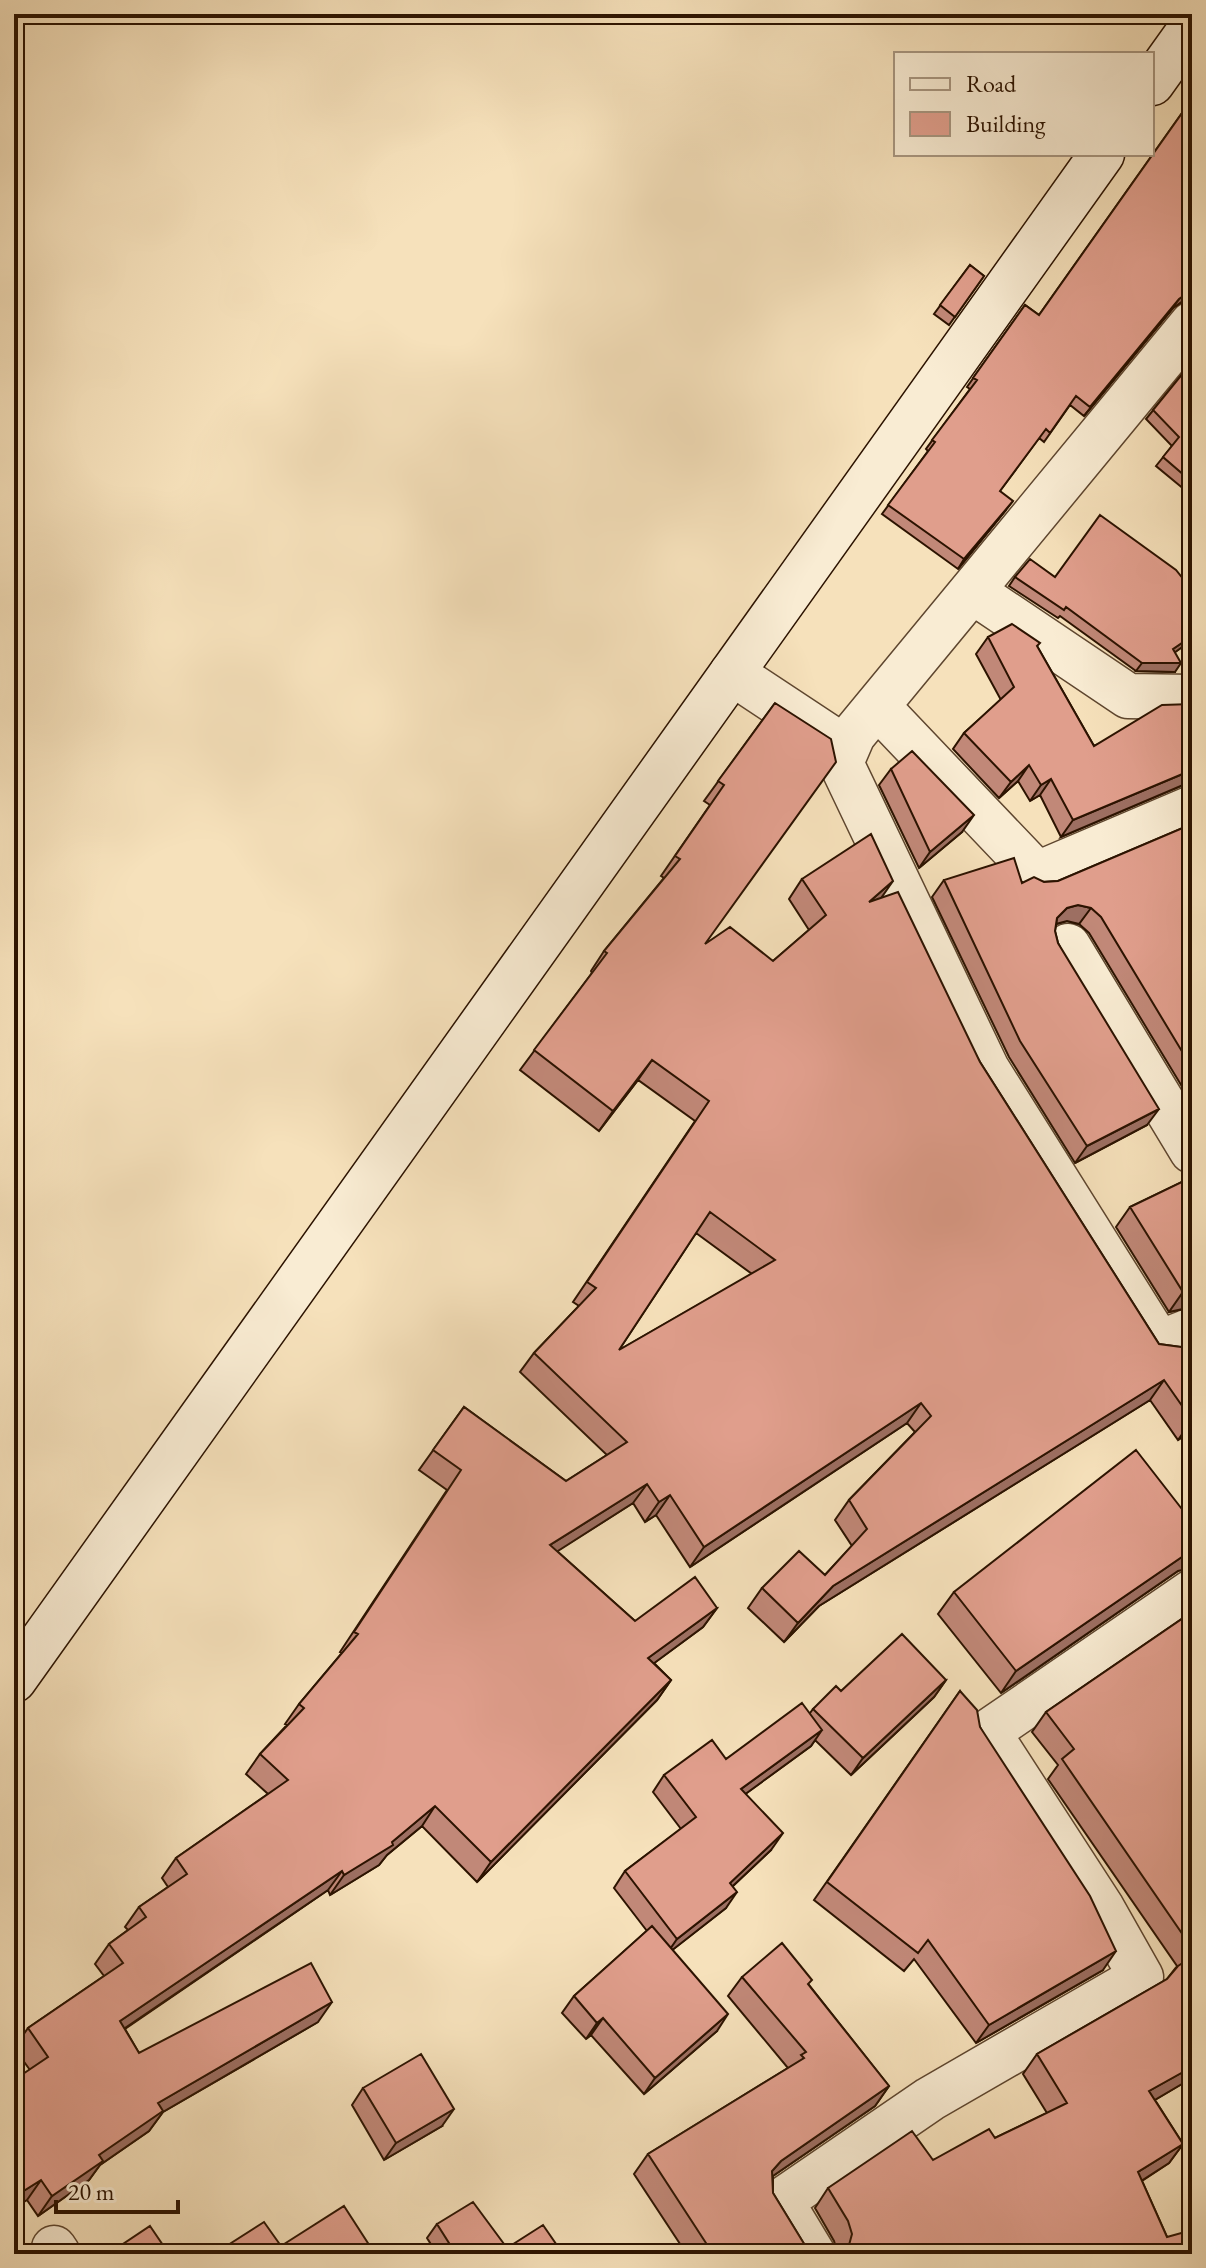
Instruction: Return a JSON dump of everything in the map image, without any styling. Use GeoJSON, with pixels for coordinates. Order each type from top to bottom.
{"type":"FeatureCollection","features":[{"type":"Feature","properties":{"kind":"street"},"geometry":{"type":"LineString","coordinates":[[1154,80],[1192,27]]}},
{"type":"Feature","properties":{"kind":"street"},"geometry":{"type":"LineString","coordinates":[[14,1680],[1101,156]]}},
{"type":"Feature","properties":{"kind":"street"},"geometry":{"type":"LineString","coordinates":[[1192,324],[853,735],[841,763],[987,1069],[1159,1343],[1192,1330]]}},
{"type":"Feature","properties":{"kind":"street"},"geometry":{"type":"LineString","coordinates":[[972,591],[1128,696],[1192,697]]}},
{"type":"Feature","properties":{"kind":"street"},"geometry":{"type":"LineString","coordinates":[[732,673],[847,749]]}},
{"type":"Feature","properties":{"kind":"street"},"geometry":{"type":"LineString","coordinates":[[877,706],[1037,874],[1192,808]]}},
{"type":"Feature","properties":{"kind":"street"},"geometry":{"type":"LineString","coordinates":[[1068,946],[1192,1151]]}},
{"type":"Feature","properties":{"kind":"street"},"geometry":{"type":"LineString","coordinates":[[813,2254],[781,2201],[930,2099],[1141,1977],[1102,1908],[988,1732],[1192,1592]]}},
{"type":"Feature","properties":{"kind":"building"},"geometry":{"type":"Polygon","coordinates":[[[1192,99],[1192,291],[1179,299],[1090,407],[1076,396],[1050,433],[1046,429],[1000,491],[1013,501],[964,559],[888,505],[935,442],[932,440],[977,380],[973,378],[1025,305],[1039,315],[1192,99]]]}},
{"type":"Feature","properties":{"kind":"building"},"geometry":{"type":"Polygon","coordinates":[[[970,265],[984,276],[955,317],[940,305],[970,265]]]}},
{"type":"Feature","properties":{"kind":"building"},"geometry":{"type":"Polygon","coordinates":[[[1192,362],[1192,482],[1163,457],[1179,437],[1153,410],[1192,362]]]}},
{"type":"Feature","properties":{"kind":"building"},"geometry":{"type":"Polygon","coordinates":[[[1100,515],[1176,570],[1192,590],[1192,636],[1173,649],[1181,663],[1142,663],[1066,607],[1064,610],[1015,577],[1030,559],[1055,577],[1100,515]]]}},
{"type":"Feature","properties":{"kind":"building"},"geometry":{"type":"Polygon","coordinates":[[[1012,624],[1040,643],[1037,646],[1094,746],[1162,705],[1192,704],[1192,770],[1073,820],[1051,779],[1041,785],[1029,765],[1011,782],[964,733],[1014,687],[988,637],[1012,624]]]}},
{"type":"Feature","properties":{"kind":"building"},"geometry":{"type":"Polygon","coordinates":[[[775,703],[831,739],[836,762],[705,944],[730,927],[773,961],[826,915],[802,879],[871,834],[893,881],[869,902],[898,892],[980,1062],[1159,1344],[1181,1347],[1192,1342],[1192,1420],[1164,1380],[833,1586],[798,1623],[762,1588],[799,1551],[825,1575],[867,1529],[849,1500],[931,1416],[921,1403],[704,1547],[670,1495],[659,1502],[647,1484],[550,1545],[635,1621],[695,1577],[717,1608],[648,1658],[671,1680],[491,1862],[435,1806],[392,1842],[393,1845],[344,1875],[342,1871],[120,2021],[139,2053],[311,1963],[332,2002],[158,2103],[163,2111],[99,2155],[103,2161],[52,2196],[41,2180],[14,2197],[14,2080],[48,2057],[28,2028],[123,1963],[109,1944],[146,1917],[139,1907],[187,1874],[176,1858],[288,1780],[260,1754],[304,1708],[299,1704],[358,1634],[354,1632],[461,1470],[433,1450],[464,1407],[566,1481],[627,1442],[534,1353],[596,1288],[587,1282],[709,1101],[652,1060],[613,1111],[534,1050],[607,953],[604,951],[680,859],[675,856],[724,785],[718,781],[775,703]],[[710,1212],[619,1350],[775,1260],[710,1212]]]}},
{"type":"Feature","properties":{"kind":"building"},"geometry":{"type":"Polygon","coordinates":[[[912,751],[974,815],[930,852],[891,769],[912,751]]]}},
{"type":"Feature","properties":{"kind":"building"},"geometry":{"type":"Polygon","coordinates":[[[1192,824],[1192,1068],[1101,917],[1091,908],[1078,905],[1067,908],[1057,918],[1055,931],[1058,943],[1159,1109],[1087,1146],[1020,1041],[944,880],[1014,858],[1022,883],[1034,877],[1044,882],[1058,881],[1192,824]]]}},
{"type":"Feature","properties":{"kind":"building"},"geometry":{"type":"Polygon","coordinates":[[[1192,1177],[1192,1290],[1183,1292],[1130,1207],[1192,1177]]]}},
{"type":"Feature","properties":{"kind":"building"},"geometry":{"type":"Polygon","coordinates":[[[1136,1450],[1192,1522],[1192,1550],[1016,1671],[954,1592],[1136,1450]]]}},
{"type":"Feature","properties":{"kind":"building"},"geometry":{"type":"Polygon","coordinates":[[[1192,1612],[1192,1948],[1062,1759],[1074,1749],[1046,1712],[1192,1612]]]}},
{"type":"Feature","properties":{"kind":"building"},"geometry":{"type":"Polygon","coordinates":[[[902,1634],[946,1680],[863,1758],[813,1709],[836,1686],[841,1691],[902,1634]]]}},
{"type":"Feature","properties":{"kind":"building"},"geometry":{"type":"Polygon","coordinates":[[[960,1691],[977,1710],[980,1727],[1090,1896],[1116,1951],[989,2025],[928,1940],[918,1953],[827,1882],[960,1691]]]}},
{"type":"Feature","properties":{"kind":"building"},"geometry":{"type":"Polygon","coordinates":[[[802,1703],[822,1730],[741,1789],[783,1833],[730,1883],[737,1892],[677,1939],[625,1871],[696,1817],[664,1775],[712,1740],[726,1759],[802,1703]]]}},
{"type":"Feature","properties":{"kind":"building"},"geometry":{"type":"Polygon","coordinates":[[[652,1926],[728,2014],[655,2078],[603,2018],[597,2023],[574,1996],[652,1926]]]}},
{"type":"Feature","properties":{"kind":"building"},"geometry":{"type":"Polygon","coordinates":[[[782,1943],[812,1980],[808,1984],[889,2086],[781,2161],[772,2171],[773,2193],[813,2254],[684,2254],[706,2243],[648,2154],[804,2058],[801,2055],[806,2052],[742,1977],[782,1943]]]}},
{"type":"Feature","properties":{"kind":"building"},"geometry":{"type":"Polygon","coordinates":[[[1192,1957],[1192,2067],[1149,2091],[1183,2144],[1138,2172],[1167,2237],[1192,2230],[1192,2254],[841,2254],[849,2245],[852,2234],[848,2221],[828,2188],[912,2131],[933,2160],[989,2129],[995,2138],[1067,2103],[1037,2054],[1167,1979],[1178,1966],[1192,1957]]]}},
{"type":"Feature","properties":{"kind":"building"},"geometry":{"type":"Polygon","coordinates":[[[421,2054],[454,2109],[396,2143],[363,2088],[421,2054]]]}},
{"type":"Feature","properties":{"kind":"building"},"geometry":{"type":"Polygon","coordinates":[[[473,2202],[507,2248],[543,2225],[563,2254],[449,2254],[454,2251],[437,2224],[473,2202]]]}},
{"type":"Feature","properties":{"kind":"building"},"geometry":{"type":"Polygon","coordinates":[[[344,2206],[375,2254],[214,2254],[264,2222],[281,2246],[344,2206]]]}},
{"type":"Feature","properties":{"kind":"building"},"geometry":{"type":"Polygon","coordinates":[[[150,2226],[169,2254],[108,2254],[150,2226]]]}}]}
